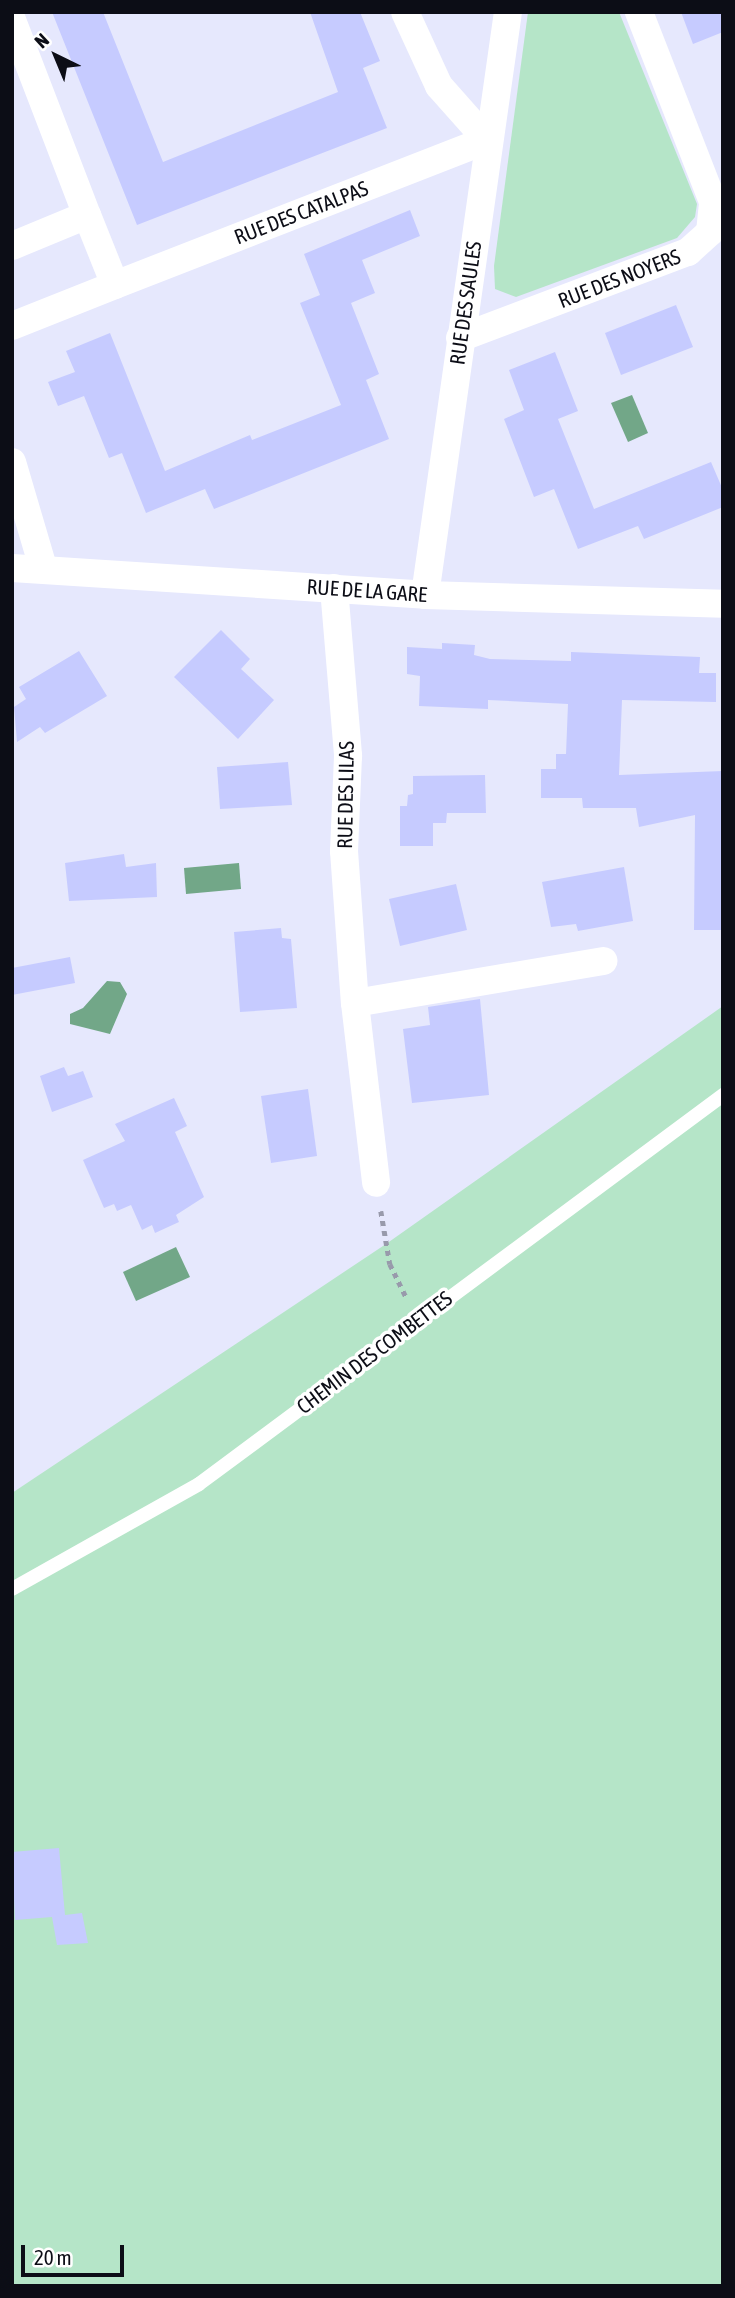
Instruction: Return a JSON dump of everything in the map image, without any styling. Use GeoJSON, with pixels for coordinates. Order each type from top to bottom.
{"type":"FeatureCollection","features":[{"type":"Feature","properties":{"kind":"street"},"geometry":{"type":"LineString","coordinates":[[405,12],[439,86],[487,140]]}},
{"type":"Feature","properties":{"kind":"street","name":"RUE DES SAULES"},"geometry":{"type":"LineString","coordinates":[[425,595],[487,140],[508,12]]}},
{"type":"Feature","properties":{"kind":"street","name":"RUE DES NOYERS"},"geometry":{"type":"LineString","coordinates":[[460,338],[688,252],[709,232],[713,202],[639,12]]}},
{"type":"Feature","properties":{"kind":"street"},"geometry":{"type":"LineString","coordinates":[[12,20],[115,285]]}},
{"type":"Feature","properties":{"kind":"street","name":"RUE DES CATALPAS"},"geometry":{"type":"LineString","coordinates":[[12,326],[487,140]]}},
{"type":"Feature","properties":{"kind":"street"},"geometry":{"type":"LineString","coordinates":[[12,246],[87,215]]}},
{"type":"Feature","properties":{"kind":"street"},"geometry":{"type":"LineString","coordinates":[[12,461],[43,567]]}},
{"type":"Feature","properties":{"kind":"street","name":"RUE DE LA GARE"},"geometry":{"type":"LineString","coordinates":[[12,568],[43,567],[425,595],[723,604]]}},
{"type":"Feature","properties":{"kind":"street","name":"RUE DES LILAS"},"geometry":{"type":"LineString","coordinates":[[334,588],[348,757],[344,851],[355,1003],[376,1183]]}},
{"type":"Feature","properties":{"kind":"street"},"geometry":{"type":"LineString","coordinates":[[355,1003],[603,961]]}},
{"type":"Feature","properties":{"kind":"lane","name":"CHEMIN DES COMBETTES"},"geometry":{"type":"LineString","coordinates":[[12,1590],[199,1484],[723,1095]]}},
{"type":"Feature","properties":{"kind":"path"},"geometry":{"type":"LineString","coordinates":[[376,1183],[390,1264],[418,1320]]}},
{"type":"Feature","properties":{"kind":"shaded area"},"geometry":{"type":"Polygon","coordinates":[[[528,12],[619,12],[697,204],[695,217],[677,238],[516,297],[495,289],[494,266],[528,12]]]}},
{"type":"Feature","properties":{"kind":"shaded area"},"geometry":{"type":"Polygon","coordinates":[[[632,395],[648,433],[628,442],[611,403],[632,395]]]}},
{"type":"Feature","properties":{"kind":"shaded area"},"geometry":{"type":"Polygon","coordinates":[[[239,863],[241,889],[186,894],[184,868],[239,863]]]}},
{"type":"Feature","properties":{"kind":"shaded area"},"geometry":{"type":"Polygon","coordinates":[[[107,981],[120,982],[127,994],[110,1034],[70,1024],[70,1014],[83,1008],[107,981]]]}},
{"type":"Feature","properties":{"kind":"shaded area"},"geometry":{"type":"Polygon","coordinates":[[[723,1006],[723,2286],[12,2286],[12,1493],[386,1244],[723,1006]]]}},
{"type":"Feature","properties":{"kind":"shaded area"},"geometry":{"type":"Polygon","coordinates":[[[176,1247],[190,1277],[136,1301],[123,1272],[176,1247]]]}},
{"type":"Feature","properties":{"kind":"building"},"geometry":{"type":"Polygon","coordinates":[[[52,12],[103,12],[163,162],[338,92],[310,12],[360,12],[380,61],[363,68],[387,128],[137,225],[52,12]]]}},
{"type":"Feature","properties":{"kind":"building"},"geometry":{"type":"Polygon","coordinates":[[[681,12],[723,12],[723,32],[693,44],[681,12]]]}},
{"type":"Feature","properties":{"kind":"building"},"geometry":{"type":"Polygon","coordinates":[[[410,210],[420,236],[362,260],[375,293],[351,303],[379,374],[366,380],[389,439],[214,509],[205,489],[146,513],[122,453],[109,458],[84,396],[58,406],[48,382],[75,372],[66,351],[110,333],[165,471],[250,435],[252,440],[341,405],[300,303],[320,295],[304,254],[410,210]]]}},
{"type":"Feature","properties":{"kind":"building"},"geometry":{"type":"Polygon","coordinates":[[[676,305],[693,347],[621,375],[605,333],[676,305]]]}},
{"type":"Feature","properties":{"kind":"building"},"geometry":{"type":"Polygon","coordinates":[[[555,352],[578,411],[558,419],[594,509],[711,462],[723,490],[723,507],[644,539],[638,526],[578,549],[554,489],[534,497],[504,419],[524,410],[509,370],[555,352]]]}},
{"type":"Feature","properties":{"kind":"building"},"geometry":{"type":"Polygon","coordinates":[[[221,630],[250,659],[241,669],[274,700],[238,739],[174,677],[221,630]]]}},
{"type":"Feature","properties":{"kind":"building"},"geometry":{"type":"Polygon","coordinates":[[[442,643],[475,645],[474,655],[490,659],[571,661],[571,652],[700,657],[699,673],[716,673],[716,702],[622,700],[619,775],[723,771],[723,930],[694,930],[695,815],[639,827],[636,808],[583,808],[582,798],[541,798],[541,769],[556,769],[556,754],[566,754],[568,704],[488,700],[488,709],[419,706],[420,676],[407,674],[407,647],[442,649],[442,643]]]}},
{"type":"Feature","properties":{"kind":"building"},"geometry":{"type":"Polygon","coordinates":[[[79,651],[107,696],[45,733],[40,727],[17,742],[14,707],[26,699],[19,687],[79,651]]]}},
{"type":"Feature","properties":{"kind":"building"},"geometry":{"type":"Polygon","coordinates":[[[288,762],[292,805],[220,809],[217,767],[288,762]]]}},
{"type":"Feature","properties":{"kind":"building"},"geometry":{"type":"Polygon","coordinates":[[[485,775],[486,813],[447,813],[446,823],[433,823],[433,846],[400,846],[400,806],[407,806],[408,795],[413,794],[413,776],[485,775]]]}},
{"type":"Feature","properties":{"kind":"building"},"geometry":{"type":"Polygon","coordinates":[[[124,854],[126,867],[156,863],[157,897],[69,901],[65,863],[124,854]]]}},
{"type":"Feature","properties":{"kind":"building"},"geometry":{"type":"Polygon","coordinates":[[[624,867],[633,921],[578,931],[576,924],[551,927],[542,882],[624,867]]]}},
{"type":"Feature","properties":{"kind":"building"},"geometry":{"type":"Polygon","coordinates":[[[456,884],[467,930],[400,946],[389,899],[456,884]]]}},
{"type":"Feature","properties":{"kind":"building"},"geometry":{"type":"Polygon","coordinates":[[[281,928],[282,938],[291,939],[297,1008],[240,1012],[234,932],[281,928]]]}},
{"type":"Feature","properties":{"kind":"building"},"geometry":{"type":"Polygon","coordinates":[[[70,957],[75,983],[12,995],[12,968],[70,957]]]}},
{"type":"Feature","properties":{"kind":"building"},"geometry":{"type":"Polygon","coordinates":[[[480,999],[489,1095],[412,1103],[403,1029],[430,1025],[428,1007],[480,999]]]}},
{"type":"Feature","properties":{"kind":"building"},"geometry":{"type":"Polygon","coordinates":[[[64,1067],[68,1076],[83,1071],[93,1097],[52,1112],[40,1076],[64,1067]]]}},
{"type":"Feature","properties":{"kind":"building"},"geometry":{"type":"Polygon","coordinates":[[[308,1089],[317,1156],[271,1163],[261,1096],[308,1089]]]}},
{"type":"Feature","properties":{"kind":"building"},"geometry":{"type":"Polygon","coordinates":[[[174,1098],[187,1126],[175,1132],[204,1197],[176,1215],[179,1222],[155,1233],[152,1225],[142,1230],[131,1205],[117,1211],[114,1204],[104,1208],[83,1160],[125,1141],[115,1124],[174,1098]]]}},
{"type":"Feature","properties":{"kind":"building"},"geometry":{"type":"Polygon","coordinates":[[[59,1848],[65,1915],[82,1913],[88,1943],[57,1945],[52,1917],[15,1920],[12,1852],[59,1848]]]}}]}
